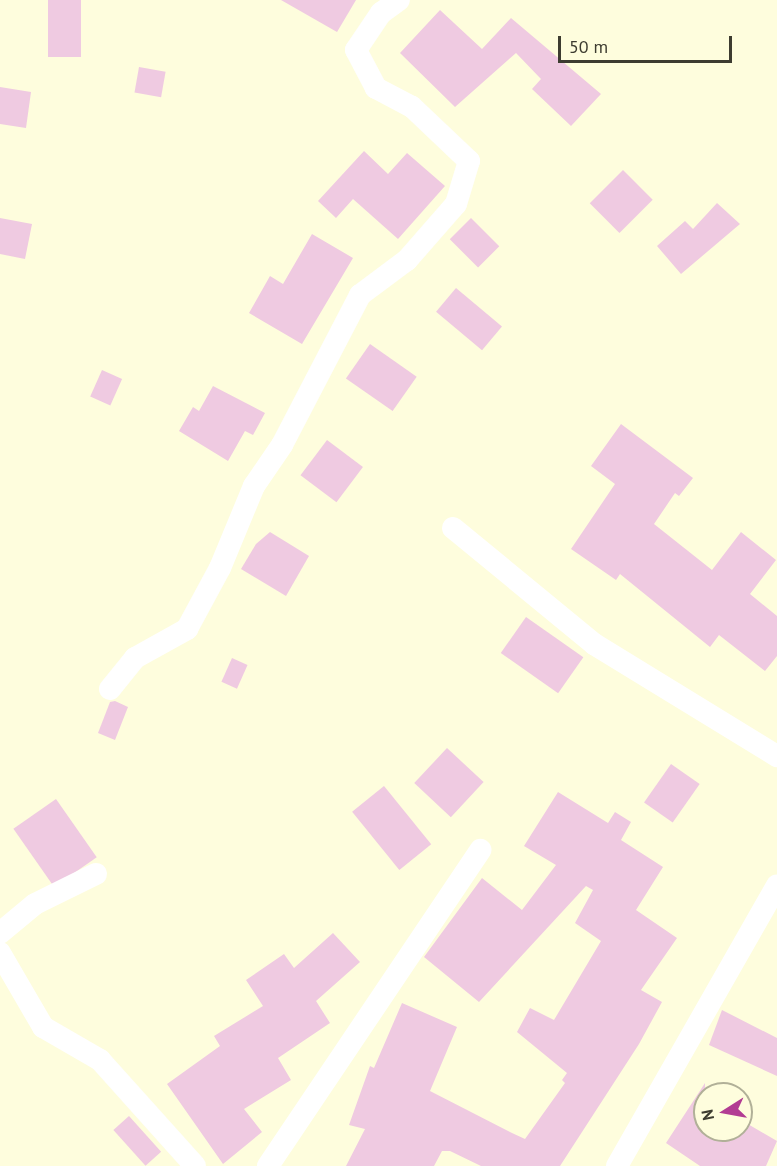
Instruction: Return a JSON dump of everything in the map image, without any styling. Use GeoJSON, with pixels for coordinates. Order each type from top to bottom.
{"type":"FeatureCollection","features":[{"type":"Feature","properties":{"kind":"street"},"geometry":{"type":"LineString","coordinates":[[110,689],[135,658],[187,629],[220,568],[254,486],[282,445],[360,295],[407,260],[456,204],[469,161],[412,107],[376,88],[356,50],[381,13],[399,0]]}},
{"type":"Feature","properties":{"kind":"street"},"geometry":{"type":"LineString","coordinates":[[453,528],[594,644],[777,756]]}},
{"type":"Feature","properties":{"kind":"street"},"geometry":{"type":"LineString","coordinates":[[268,1166],[480,850]]}},
{"type":"Feature","properties":{"kind":"street"},"geometry":{"type":"LineString","coordinates":[[0,933],[35,904],[96,874]]}},
{"type":"Feature","properties":{"kind":"street"},"geometry":{"type":"LineString","coordinates":[[617,1166],[772,910],[777,885]]}},
{"type":"Feature","properties":{"kind":"street"},"geometry":{"type":"LineString","coordinates":[[0,953],[43,1027],[100,1060],[191,1165]]}},
{"type":"Feature","properties":{"kind":"building"},"geometry":{"type":"Polygon","coordinates":[[[48,0],[81,0],[81,57],[48,57],[48,0]]]}},
{"type":"Feature","properties":{"kind":"building"},"geometry":{"type":"Polygon","coordinates":[[[281,0],[356,0],[337,32],[281,0]]]}},
{"type":"Feature","properties":{"kind":"building"},"geometry":{"type":"Polygon","coordinates":[[[440,10],[482,49],[511,18],[601,94],[571,126],[532,89],[541,79],[516,53],[455,107],[400,53],[440,10]]]}},
{"type":"Feature","properties":{"kind":"building"},"geometry":{"type":"Polygon","coordinates":[[[139,67],[166,72],[161,97],[134,93],[139,67]]]}},
{"type":"Feature","properties":{"kind":"building"},"geometry":{"type":"Polygon","coordinates":[[[0,87],[31,92],[26,128],[0,124],[0,87]]]}},
{"type":"Feature","properties":{"kind":"building"},"geometry":{"type":"Polygon","coordinates":[[[364,151],[388,174],[407,153],[445,186],[398,239],[353,199],[336,218],[318,201],[364,151]]]}},
{"type":"Feature","properties":{"kind":"building"},"geometry":{"type":"Polygon","coordinates":[[[623,170],[653,200],[619,233],[590,203],[623,170]]]}},
{"type":"Feature","properties":{"kind":"building"},"geometry":{"type":"Polygon","coordinates":[[[717,203],[740,224],[681,274],[657,246],[685,221],[693,229],[717,203]]]}},
{"type":"Feature","properties":{"kind":"building"},"geometry":{"type":"Polygon","coordinates":[[[0,218],[32,224],[25,259],[0,254],[0,218]]]}},
{"type":"Feature","properties":{"kind":"building"},"geometry":{"type":"Polygon","coordinates":[[[471,218],[499,246],[478,267],[450,239],[471,218]]]}},
{"type":"Feature","properties":{"kind":"building"},"geometry":{"type":"Polygon","coordinates":[[[312,234],[353,258],[302,344],[249,313],[270,276],[283,284],[312,234]]]}},
{"type":"Feature","properties":{"kind":"building"},"geometry":{"type":"Polygon","coordinates":[[[456,288],[502,327],[482,350],[436,312],[456,288]]]}},
{"type":"Feature","properties":{"kind":"building"},"geometry":{"type":"Polygon","coordinates":[[[370,344],[417,377],[393,411],[346,378],[370,344]]]}},
{"type":"Feature","properties":{"kind":"building"},"geometry":{"type":"Polygon","coordinates":[[[102,370],[122,379],[110,405],[90,396],[102,370]]]}},
{"type":"Feature","properties":{"kind":"building"},"geometry":{"type":"Polygon","coordinates":[[[213,386],[265,413],[253,435],[245,431],[228,461],[179,431],[193,407],[199,411],[213,386]]]}},
{"type":"Feature","properties":{"kind":"building"},"geometry":{"type":"Polygon","coordinates":[[[621,424],[693,478],[679,496],[675,493],[654,524],[712,570],[741,532],[776,560],[750,594],[777,616],[777,656],[765,671],[719,635],[710,647],[620,574],[616,580],[571,549],[615,484],[591,466],[621,424]]]}},
{"type":"Feature","properties":{"kind":"building"},"geometry":{"type":"Polygon","coordinates":[[[327,440],[363,467],[336,502],[301,475],[327,440]]]}},
{"type":"Feature","properties":{"kind":"building"},"geometry":{"type":"Polygon","coordinates":[[[270,532],[309,556],[286,596],[241,569],[256,544],[270,532]]]}},
{"type":"Feature","properties":{"kind":"building"},"geometry":{"type":"Polygon","coordinates":[[[526,617],[583,657],[558,693],[501,653],[526,617]]]}},
{"type":"Feature","properties":{"kind":"building"},"geometry":{"type":"Polygon","coordinates":[[[232,658],[248,665],[237,689],[221,682],[232,658]]]}},
{"type":"Feature","properties":{"kind":"building"},"geometry":{"type":"Polygon","coordinates":[[[115,701],[128,707],[115,740],[98,733],[110,702],[115,701]]]}},
{"type":"Feature","properties":{"kind":"building"},"geometry":{"type":"Polygon","coordinates":[[[447,748],[484,782],[451,817],[414,783],[447,748]]]}},
{"type":"Feature","properties":{"kind":"building"},"geometry":{"type":"Polygon","coordinates":[[[671,764],[700,784],[673,823],[644,803],[671,764]]]}},
{"type":"Feature","properties":{"kind":"building"},"geometry":{"type":"Polygon","coordinates":[[[384,786],[431,844],[399,870],[352,812],[384,786]]]}},
{"type":"Feature","properties":{"kind":"building"},"geometry":{"type":"Polygon","coordinates":[[[558,792],[608,823],[615,812],[631,822],[621,840],[663,867],[636,910],[677,938],[641,990],[662,1002],[639,1044],[560,1166],[481,1166],[450,1151],[442,1151],[434,1166],[346,1166],[365,1129],[349,1125],[370,1066],[374,1068],[402,1003],[457,1027],[430,1091],[512,1133],[525,1139],[565,1083],[562,1080],[567,1073],[517,1032],[530,1008],[554,1020],[601,941],[575,923],[593,890],[586,886],[479,1002],[424,957],[482,878],[522,910],[556,865],[524,846],[558,792]]]}},
{"type":"Feature","properties":{"kind":"building"},"geometry":{"type":"Polygon","coordinates":[[[56,799],[97,857],[54,887],[13,829],[56,799]]]}},
{"type":"Feature","properties":{"kind":"building"},"geometry":{"type":"Polygon","coordinates":[[[333,933],[360,962],[316,1001],[330,1023],[278,1058],[291,1080],[244,1109],[262,1132],[223,1164],[167,1084],[220,1046],[214,1036],[263,1006],[246,980],[284,954],[294,968],[333,933]]]}},
{"type":"Feature","properties":{"kind":"building"},"geometry":{"type":"Polygon","coordinates":[[[722,1010],[777,1038],[777,1076],[709,1045],[722,1010]]]}},
{"type":"Feature","properties":{"kind":"building"},"geometry":{"type":"Polygon","coordinates":[[[693,1101],[693,1142],[753,1142],[753,1127],[777,1141],[766,1166],[700,1166],[666,1143],[693,1101]]]}},
{"type":"Feature","properties":{"kind":"building"},"geometry":{"type":"Polygon","coordinates":[[[129,1116],[161,1152],[146,1166],[113,1130],[129,1116]]]}}]}
